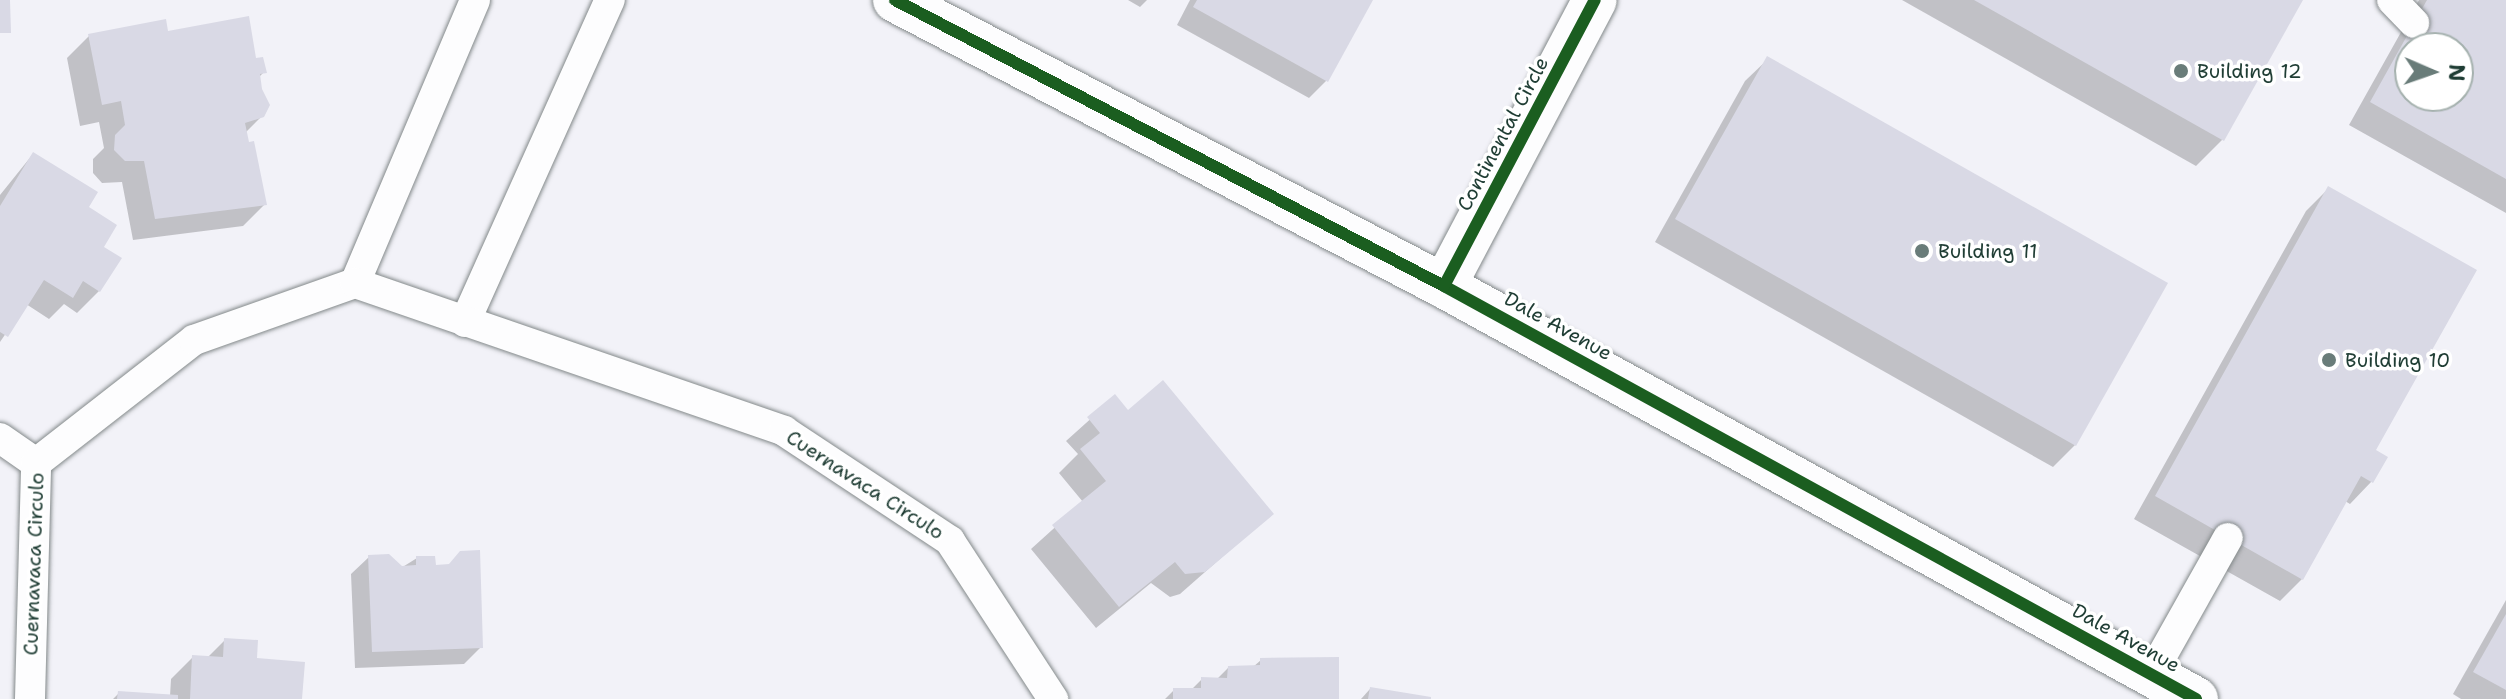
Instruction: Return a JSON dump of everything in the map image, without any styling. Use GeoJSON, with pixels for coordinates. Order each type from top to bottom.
{"type":"FeatureCollection","features":[{"type":"Feature","properties":{"kind":"street","name":"Dale Avenue"},"geometry":{"type":"LineString","coordinates":[[895,0],[1444,286],[2196,699]]}},
{"type":"Feature","properties":{"kind":"street","name":"Continental Circle"},"geometry":{"type":"LineString","coordinates":[[1444,286],[1595,0]]}},
{"type":"Feature","properties":{"kind":"lane"},"geometry":{"type":"LineString","coordinates":[[355,283],[475,0]]}},
{"type":"Feature","properties":{"kind":"lane"},"geometry":{"type":"LineString","coordinates":[[465,322],[610,0]]}},
{"type":"Feature","properties":{"kind":"lane"},"geometry":{"type":"LineString","coordinates":[[2392,0],[2414,23]]}},
{"type":"Feature","properties":{"kind":"lane","name":"Cuernavaca Circulo"},"geometry":{"type":"LineString","coordinates":[[30,699],[36,463],[194,340],[355,283],[784,431],[950,541],[1053,699]]}},
{"type":"Feature","properties":{"kind":"lane"},"geometry":{"type":"LineString","coordinates":[[0,438],[36,463]]}},
{"type":"Feature","properties":{"kind":"lane"},"geometry":{"type":"LineString","coordinates":[[2151,675],[2228,538]]}},
{"type":"Feature","properties":{"kind":"building"},"geometry":{"type":"Polygon","coordinates":[[[0,0],[10,0],[11,33],[0,33],[0,0]]]}},
{"type":"Feature","properties":{"kind":"building"},"geometry":{"type":"Polygon","coordinates":[[[1197,0],[1373,0],[1328,82],[1193,7],[1197,0]]]}},
{"type":"Feature","properties":{"kind":"building","name":"Building 12"},"geometry":{"type":"Polygon","coordinates":[[[1974,0],[2303,0],[2224,141],[1974,0]]]}},
{"type":"Feature","properties":{"kind":"building"},"geometry":{"type":"Polygon","coordinates":[[[2427,0],[2506,0],[2506,179],[2370,102],[2394,59],[2394,112],[2474,112],[2474,32],[2409,32],[2427,0]]]}},
{"type":"Feature","properties":{"kind":"building"},"geometry":{"type":"Polygon","coordinates":[[[249,16],[256,58],[263,57],[267,73],[260,74],[262,89],[270,105],[264,117],[245,123],[249,142],[254,141],[267,205],[155,219],[144,161],[125,161],[114,150],[115,135],[125,125],[121,101],[102,105],[88,34],[166,19],[168,31],[249,16]]]}},
{"type":"Feature","properties":{"kind":"building","name":"Building 11"},"geometry":{"type":"Polygon","coordinates":[[[1767,56],[2168,283],[2076,446],[1675,219],[1767,56]]]}},
{"type":"Feature","properties":{"kind":"building"},"geometry":{"type":"Polygon","coordinates":[[[33,152],[98,192],[89,207],[117,225],[104,247],[122,258],[100,292],[83,281],[73,298],[44,280],[8,337],[0,332],[0,206],[33,152]]]}},
{"type":"Feature","properties":{"kind":"building","name":"Building 10"},"geometry":{"type":"Polygon","coordinates":[[[2328,186],[2477,270],[2376,450],[2388,457],[2373,483],[2361,476],[2303,580],[2155,496],[2328,186]]]}},
{"type":"Feature","properties":{"kind":"building"},"geometry":{"type":"Polygon","coordinates":[[[1163,380],[1274,514],[1205,572],[1185,574],[1175,562],[1119,607],[1052,525],[1106,481],[1080,449],[1100,433],[1087,417],[1115,394],[1128,410],[1163,380]]]}},
{"type":"Feature","properties":{"kind":"building"},"geometry":{"type":"Polygon","coordinates":[[[480,550],[483,648],[372,652],[368,555],[389,554],[402,566],[416,565],[416,556],[435,556],[436,565],[449,564],[460,551],[480,550]]]}},
{"type":"Feature","properties":{"kind":"building"},"geometry":{"type":"Polygon","coordinates":[[[2506,614],[2506,690],[2473,672],[2506,614]]]}},
{"type":"Feature","properties":{"kind":"building"},"geometry":{"type":"Polygon","coordinates":[[[224,638],[258,640],[257,658],[305,662],[302,699],[190,699],[192,655],[223,657],[224,638]]]}},
{"type":"Feature","properties":{"kind":"building"},"geometry":{"type":"Polygon","coordinates":[[[1339,657],[1339,699],[1173,699],[1173,688],[1201,688],[1201,677],[1227,678],[1228,666],[1260,665],[1260,658],[1339,657]]]}},
{"type":"Feature","properties":{"kind":"building"},"geometry":{"type":"Polygon","coordinates":[[[1370,687],[1431,697],[1431,699],[1368,699],[1370,687]]]}},
{"type":"Feature","properties":{"kind":"building"},"geometry":{"type":"Polygon","coordinates":[[[118,691],[178,695],[178,699],[117,699],[118,691]]]}},
{"type":"Feature","properties":{"kind":"cycle path"},"geometry":{"type":"LineString","coordinates":[[895,0],[1444,286],[2196,699]]}},
{"type":"Feature","properties":{"kind":"cycle path"},"geometry":{"type":"LineString","coordinates":[[1444,286],[1595,0]]}},
{"type":"Feature","properties":{"kind":"place","name":"Building 12"},"geometry":{"type":"Point","coordinates":[2181,71]}},
{"type":"Feature","properties":{"kind":"place","name":"Building 11"},"geometry":{"type":"Point","coordinates":[1922,251]}},
{"type":"Feature","properties":{"kind":"place","name":"Building 10"},"geometry":{"type":"Point","coordinates":[2329,360]}}]}
